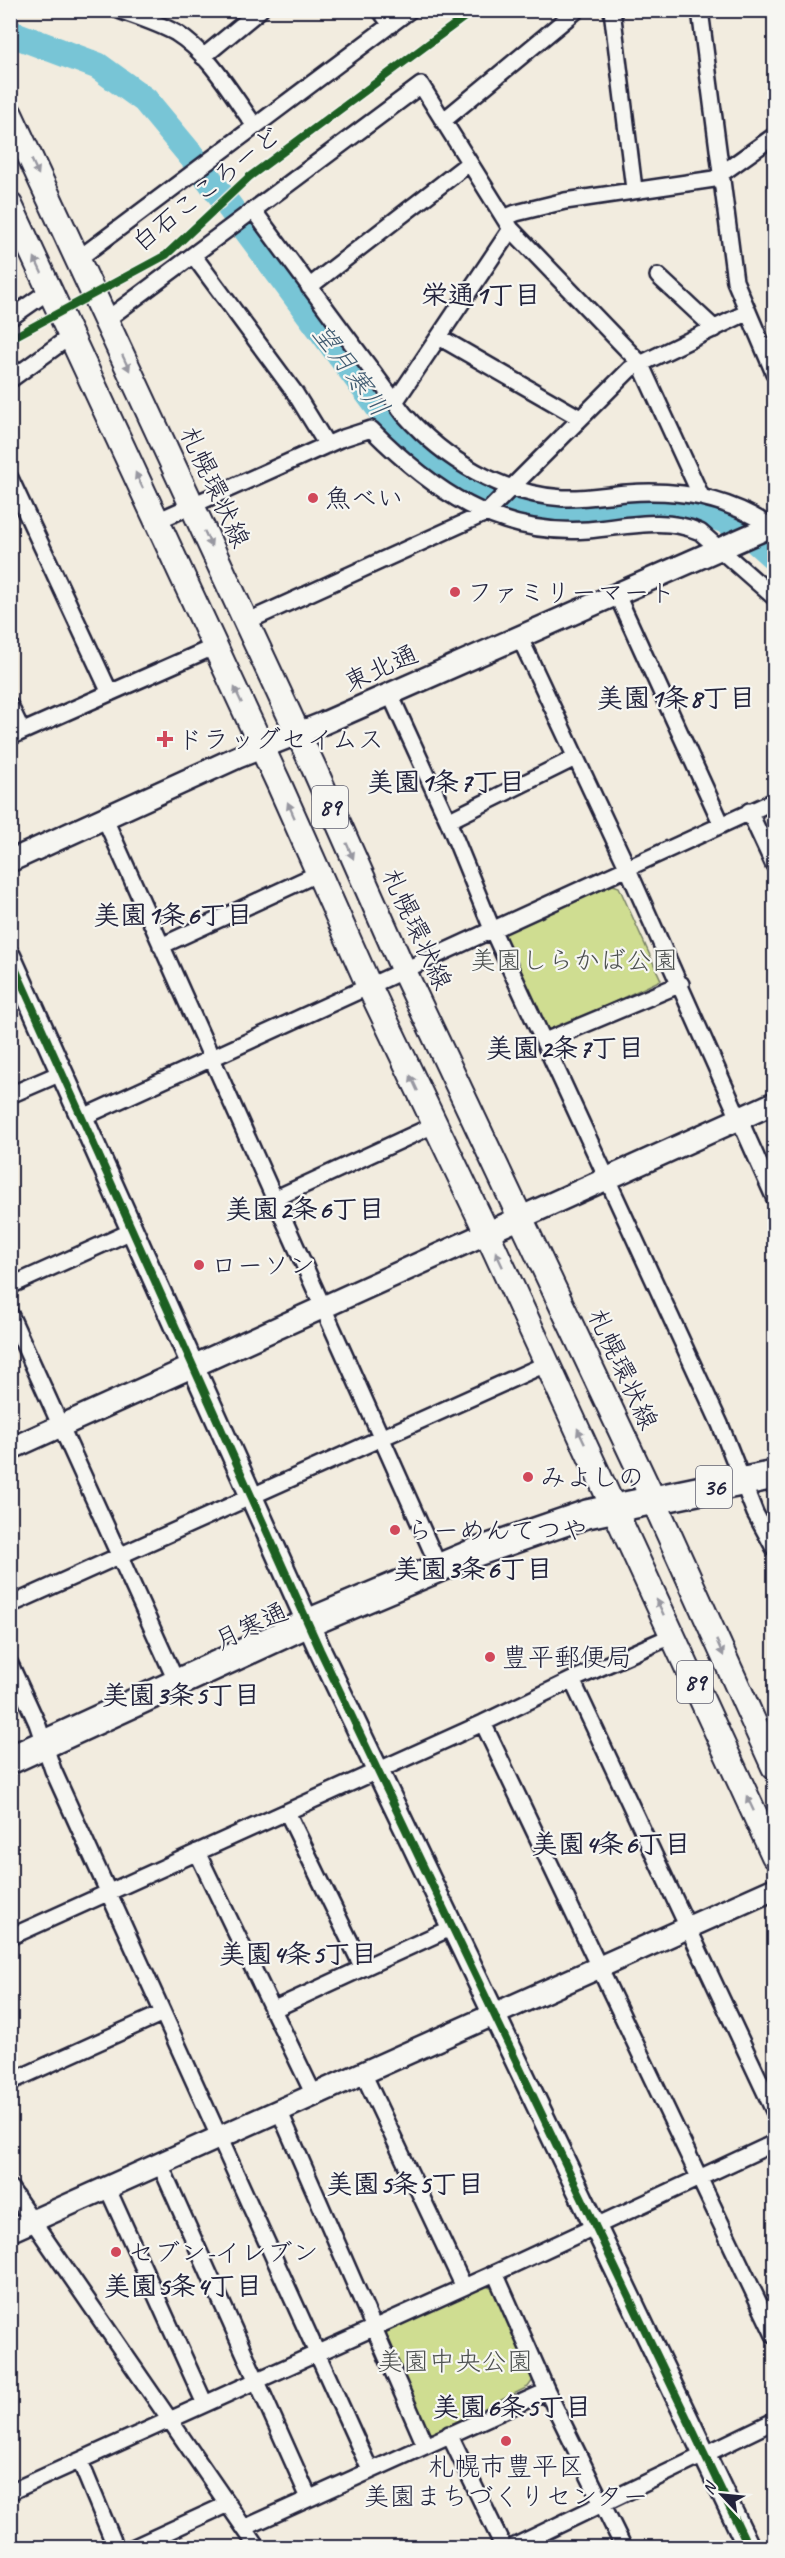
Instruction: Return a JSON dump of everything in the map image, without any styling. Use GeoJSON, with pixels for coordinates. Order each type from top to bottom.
{"type":"FeatureCollection","features":[{"type":"Feature","properties":{"kind":"highway","name":"月寒通"},"geometry":{"type":"LineString","coordinates":[[10,1760],[308,1623],[516,1537],[615,1508],[774,1475]]}},
{"type":"Feature","properties":{"kind":"main road","name":"札幌環状線"},"geometry":{"type":"LineString","coordinates":[[10,114],[298,734],[403,969],[653,1499],[774,1767]]}},
{"type":"Feature","properties":{"kind":"main road","name":"89"},"geometry":{"type":"LineString","coordinates":[[10,205],[216,646],[369,986],[548,1363],[774,1856]]}},
{"type":"Feature","properties":{"kind":"street"},"geometry":{"type":"LineString","coordinates":[[119,10],[178,34],[203,57],[255,126]]}},
{"type":"Feature","properties":{"kind":"street"},"geometry":{"type":"LineString","coordinates":[[203,57],[260,10]]}},
{"type":"Feature","properties":{"kind":"street"},"geometry":{"type":"LineString","coordinates":[[380,10],[390,25]]}},
{"type":"Feature","properties":{"kind":"street"},"geometry":{"type":"LineString","coordinates":[[78,259],[410,10]]}},
{"type":"Feature","properties":{"kind":"street"},"geometry":{"type":"LineString","coordinates":[[443,121],[577,10]]}},
{"type":"Feature","properties":{"kind":"street"},"geometry":{"type":"LineString","coordinates":[[612,10],[634,189]]}},
{"type":"Feature","properties":{"kind":"street"},"geometry":{"type":"LineString","coordinates":[[700,10],[735,281],[748,312],[770,347],[774,373]]}},
{"type":"Feature","properties":{"kind":"street"},"geometry":{"type":"LineString","coordinates":[[106,320],[421,85],[508,224],[640,363],[701,496]]}},
{"type":"Feature","properties":{"kind":"street"},"geometry":{"type":"LineString","coordinates":[[395,402],[439,337],[516,213],[565,201],[634,189],[714,179],[774,136]]}},
{"type":"Feature","properties":{"kind":"street"},"geometry":{"type":"LineString","coordinates":[[309,287],[469,163]]}},
{"type":"Feature","properties":{"kind":"street"},"geometry":{"type":"LineString","coordinates":[[250,212],[395,402],[416,427],[456,461],[508,490],[563,498],[628,493],[701,496],[740,507],[770,527]]}},
{"type":"Feature","properties":{"kind":"street"},"geometry":{"type":"LineString","coordinates":[[193,255],[295,393],[327,445]]}},
{"type":"Feature","properties":{"kind":"street"},"geometry":{"type":"LineString","coordinates":[[658,276],[715,329]]}},
{"type":"Feature","properties":{"kind":"street"},"geometry":{"type":"LineString","coordinates":[[10,318],[50,290]]}},
{"type":"Feature","properties":{"kind":"street"},"geometry":{"type":"LineString","coordinates":[[246,622],[490,510],[630,369],[748,312]]}},
{"type":"Feature","properties":{"kind":"street"},"geometry":{"type":"LineString","coordinates":[[10,380],[72,335]]}},
{"type":"Feature","properties":{"kind":"street"},"geometry":{"type":"LineString","coordinates":[[439,337],[580,418]]}},
{"type":"Feature","properties":{"kind":"street"},"geometry":{"type":"LineString","coordinates":[[158,521],[327,445],[371,429],[416,473],[446,494],[526,525],[562,530],[657,524],[688,527],[700,532],[726,546],[774,597]]}},
{"type":"Feature","properties":{"kind":"street"},"geometry":{"type":"LineString","coordinates":[[10,478],[110,693]]}},
{"type":"Feature","properties":{"kind":"street","name":"東北通"},"geometry":{"type":"LineString","coordinates":[[10,861],[262,748],[770,527]]}},
{"type":"Feature","properties":{"kind":"street"},"geometry":{"type":"LineString","coordinates":[[617,595],[722,825]]}},
{"type":"Feature","properties":{"kind":"street"},"geometry":{"type":"LineString","coordinates":[[519,636],[681,984],[774,1197]]}},
{"type":"Feature","properties":{"kind":"street"},"geometry":{"type":"LineString","coordinates":[[10,706],[16,734],[216,646]]}},
{"type":"Feature","properties":{"kind":"street"},"geometry":{"type":"LineString","coordinates":[[390,694],[448,821],[492,929],[720,1424],[754,1513],[774,1548]]}},
{"type":"Feature","properties":{"kind":"street"},"geometry":{"type":"LineString","coordinates":[[448,821],[575,758]]}},
{"type":"Feature","properties":{"kind":"street"},"geometry":{"type":"LineString","coordinates":[[81,1118],[774,801]]}},
{"type":"Feature","properties":{"kind":"street"},"geometry":{"type":"LineString","coordinates":[[749,811],[774,865]]}},
{"type":"Feature","properties":{"kind":"street"},"geometry":{"type":"LineString","coordinates":[[105,819],[440,1567]]}},
{"type":"Feature","properties":{"kind":"street"},"geometry":{"type":"LineString","coordinates":[[161,946],[319,873]]}},
{"type":"Feature","properties":{"kind":"street"},"geometry":{"type":"LineString","coordinates":[[10,957],[308,1623],[749,2547]]}},
{"type":"Feature","properties":{"kind":"street"},"geometry":{"type":"LineString","coordinates":[[544,1041],[681,984]]}},
{"type":"Feature","properties":{"kind":"street"},"geometry":{"type":"LineString","coordinates":[[10,1095],[61,1073]]}},
{"type":"Feature","properties":{"kind":"street"},"geometry":{"type":"LineString","coordinates":[[10,1449],[774,1103]]}},
{"type":"Feature","properties":{"kind":"street"},"geometry":{"type":"LineString","coordinates":[[274,1199],[434,1125]]}},
{"type":"Feature","properties":{"kind":"street"},"geometry":{"type":"LineString","coordinates":[[10,1286],[132,1231]]}},
{"type":"Feature","properties":{"kind":"street"},"geometry":{"type":"LineString","coordinates":[[10,1314],[177,1683]]}},
{"type":"Feature","properties":{"kind":"street"},"geometry":{"type":"LineString","coordinates":[[10,1605],[548,1363]]}},
{"type":"Feature","properties":{"kind":"street"},"geometry":{"type":"LineString","coordinates":[[10,1937],[674,1635]]}},
{"type":"Feature","properties":{"kind":"street"},"geometry":{"type":"LineString","coordinates":[[10,1664],[53,1770],[370,2470]]}},
{"type":"Feature","properties":{"kind":"street"},"geometry":{"type":"LineString","coordinates":[[572,1680],[774,2111]]}},
{"type":"Feature","properties":{"kind":"street"},"geometry":{"type":"LineString","coordinates":[[483,1723],[774,2335]]}},
{"type":"Feature","properties":{"kind":"street"},"geometry":{"type":"LineString","coordinates":[[287,1812],[363,1968]]}},
{"type":"Feature","properties":{"kind":"street"},"geometry":{"type":"LineString","coordinates":[[197,1852],[314,2095]]}},
{"type":"Feature","properties":{"kind":"street"},"geometry":{"type":"LineString","coordinates":[[10,2231],[774,1889]]}},
{"type":"Feature","properties":{"kind":"street"},"geometry":{"type":"LineString","coordinates":[[272,2010],[453,1927]]}},
{"type":"Feature","properties":{"kind":"street"},"geometry":{"type":"LineString","coordinates":[[10,2082],[163,2013]]}},
{"type":"Feature","properties":{"kind":"street"},"geometry":{"type":"LineString","coordinates":[[363,2073],[464,2287]]}},
{"type":"Feature","properties":{"kind":"street"},"geometry":{"type":"LineString","coordinates":[[279,2110],[425,2445]]}},
{"type":"Feature","properties":{"kind":"street"},"geometry":{"type":"LineString","coordinates":[[10,2492],[596,2227],[774,2143]]}},
{"type":"Feature","properties":{"kind":"street"},"geometry":{"type":"LineString","coordinates":[[160,2164],[309,2498]]}},
{"type":"Feature","properties":{"kind":"street"},"geometry":{"type":"LineString","coordinates":[[107,2187],[204,2404]]}},
{"type":"Feature","properties":{"kind":"street"},"geometry":{"type":"LineString","coordinates":[[10,2188],[258,2547]]}},
{"type":"Feature","properties":{"kind":"street"},"geometry":{"type":"LineString","coordinates":[[495,2273],[547,2391],[624,2547]]}},
{"type":"Feature","properties":{"kind":"street"},"geometry":{"type":"LineString","coordinates":[[244,2528],[547,2391]]}},
{"type":"Feature","properties":{"kind":"street"},"geometry":{"type":"LineString","coordinates":[[511,2547],[774,2421]]}},
{"type":"Feature","properties":{"kind":"street"},"geometry":{"type":"LineString","coordinates":[[449,2434],[504,2547]]}},
{"type":"Feature","properties":{"kind":"street"},"geometry":{"type":"LineString","coordinates":[[80,2461],[116,2547]]}},
{"type":"Feature","properties":{"kind":"street"},"geometry":{"type":"LineString","coordinates":[[132,2547],[228,2505]]}},
{"type":"Feature","properties":{"kind":"green space","name":"美園しらかば公園"},"geometry":{"type":"Polygon","coordinates":[[[613,885],[619,887],[661,980],[548,1033],[501,936],[503,931],[613,885]]]}},
{"type":"Feature","properties":{"kind":"green space","name":"美園中央公園"},"geometry":{"type":"Polygon","coordinates":[[[484,2285],[495,2290],[533,2380],[528,2387],[431,2434],[424,2430],[384,2339],[387,2332],[484,2285]]]}},
{"type":"Feature","properties":{"kind":"waterway","name":"望月寒川"},"geometry":{"type":"LineString","coordinates":[[10,33],[98,66],[145,100],[194,159],[394,428],[435,465],[456,480],[503,503],[555,513],[674,508],[709,514],[740,528],[774,557]]}},
{"type":"Feature","properties":{"kind":"cycle path","name":"白石こころーど"},"geometry":{"type":"LineString","coordinates":[[10,339],[166,255],[249,177],[474,10]]}},
{"type":"Feature","properties":{"kind":"cycle path"},"geometry":{"type":"LineString","coordinates":[[10,957],[320,1650],[749,2548]]}},
{"type":"Feature","properties":{"kind":"place","name":"魚べい"},"geometry":{"type":"Point","coordinates":[313,498]}},
{"type":"Feature","properties":{"kind":"place","name":"ファミリーマート"},"geometry":{"type":"Point","coordinates":[455,592]}},
{"type":"Feature","properties":{"kind":"place","name":"ドラッグセイムス"},"geometry":{"type":"Point","coordinates":[165,739]}},
{"type":"Feature","properties":{"kind":"place","name":"ローソン"},"geometry":{"type":"Point","coordinates":[199,1265]}},
{"type":"Feature","properties":{"kind":"place","name":"みよしの"},"geometry":{"type":"Point","coordinates":[528,1477]}},
{"type":"Feature","properties":{"kind":"place","name":"らーめんてつや"},"geometry":{"type":"Point","coordinates":[395,1530]}},
{"type":"Feature","properties":{"kind":"place","name":"豊平郵便局"},"geometry":{"type":"Point","coordinates":[490,1657]}},
{"type":"Feature","properties":{"kind":"place","name":"セブン-イレブン"},"geometry":{"type":"Point","coordinates":[116,2252]}},
{"type":"Feature","properties":{"kind":"place","name":"札幌市豊平区 美園まちづくりセンター"},"geometry":{"type":"Point","coordinates":[506,2441]}},
{"type":"Feature","properties":{"kind":"district","name":"栄通1丁目"},"geometry":{"type":"Point","coordinates":[481,295]}},
{"type":"Feature","properties":{"kind":"district","name":"美園1条8丁目"},"geometry":{"type":"Point","coordinates":[676,698]}},
{"type":"Feature","properties":{"kind":"district","name":"美園1条7丁目"},"geometry":{"type":"Point","coordinates":[446,782]}},
{"type":"Feature","properties":{"kind":"district","name":"美園1条6丁目"},"geometry":{"type":"Point","coordinates":[173,915]}},
{"type":"Feature","properties":{"kind":"district","name":"美園2条7丁目"},"geometry":{"type":"Point","coordinates":[565,1048]}},
{"type":"Feature","properties":{"kind":"district","name":"美園2条6丁目"},"geometry":{"type":"Point","coordinates":[305,1209]}},
{"type":"Feature","properties":{"kind":"district","name":"美園3条6丁目"},"geometry":{"type":"Point","coordinates":[473,1569]}},
{"type":"Feature","properties":{"kind":"district","name":"美園3条5丁目"},"geometry":{"type":"Point","coordinates":[181,1695]}},
{"type":"Feature","properties":{"kind":"district","name":"美園4条6丁目"},"geometry":{"type":"Point","coordinates":[611,1844]}},
{"type":"Feature","properties":{"kind":"district","name":"美園4条5丁目"},"geometry":{"type":"Point","coordinates":[298,1954]}},
{"type":"Feature","properties":{"kind":"district","name":"美園5条5丁目"},"geometry":{"type":"Point","coordinates":[405,2184]}},
{"type":"Feature","properties":{"kind":"district","name":"美園5条4丁目"},"geometry":{"type":"Point","coordinates":[183,2286]}},
{"type":"Feature","properties":{"kind":"district","name":"美園6条5丁目"},"geometry":{"type":"Point","coordinates":[512,2407]}}]}
